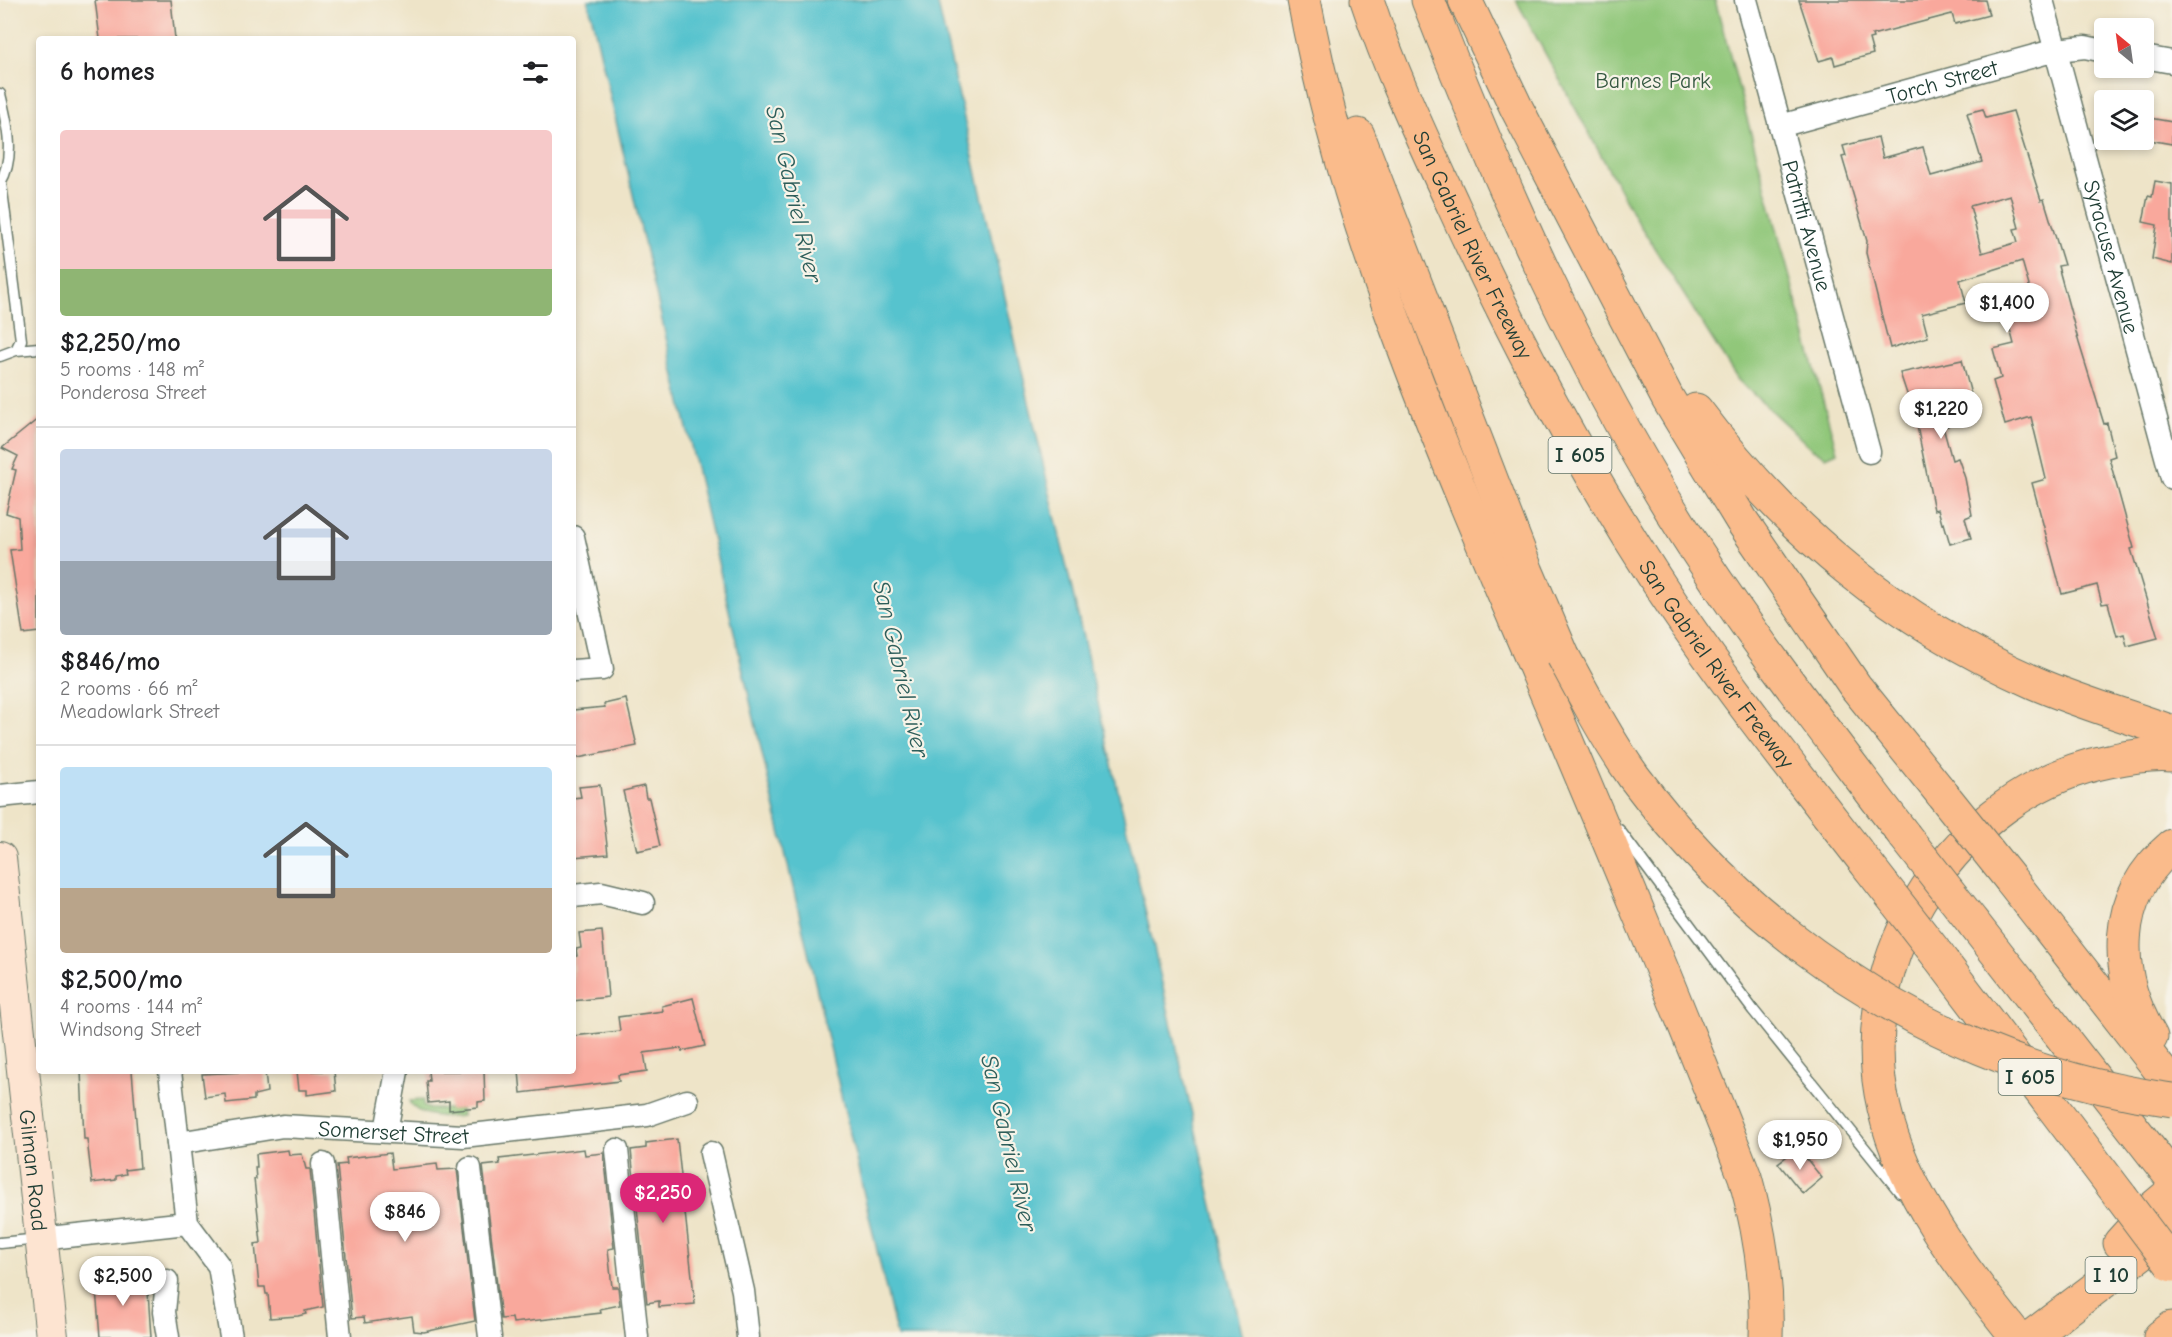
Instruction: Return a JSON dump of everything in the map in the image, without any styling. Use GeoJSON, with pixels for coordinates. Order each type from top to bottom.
{"type":"FeatureCollection","features":[{"type":"Feature","properties":{"kind":"highway"},"geometry":{"type":"LineString","coordinates":[[1304,0],[1317,64],[1365,234],[1393,320],[1470,515],[1584,781],[1745,1177],[1759,1230],[1765,1269],[1766,1337]]}},
{"type":"Feature","properties":{"kind":"highway"},"geometry":{"type":"LineString","coordinates":[[1310,0],[1374,181],[1527,572],[1563,656],[1609,739],[1662,813],[1715,871],[1797,942],[1875,997],[1908,1015],[2010,1058],[2086,1082],[2172,1100]]}},
{"type":"Feature","properties":{"kind":"highway","name":"San Gabriel River Freeway"},"geometry":{"type":"LineString","coordinates":[[1367,0],[1428,150],[1500,307],[1573,444],[1656,579],[1758,725],[1939,957],[2172,1265]]}},
{"type":"Feature","properties":{"kind":"highway","name":"San Gabriel River Freeway"},"geometry":{"type":"LineString","coordinates":[[1428,0],[1475,121],[1546,280],[1615,414],[1687,536],[1768,655],[2169,1179]]}},
{"type":"Feature","properties":{"kind":"highway"},"geometry":{"type":"LineString","coordinates":[[1466,0],[1517,109],[1618,298],[1668,399],[1742,521],[1855,686],[1944,795],[2172,1085]]}},
{"type":"Feature","properties":{"kind":"highway"},"geometry":{"type":"LineString","coordinates":[[1618,298],[1674,381],[1744,472],[1798,528],[1857,579],[1941,636],[1988,661],[2038,684],[2172,732]]}},
{"type":"Feature","properties":{"kind":"highway"},"geometry":{"type":"LineString","coordinates":[[2018,1337],[1956,1257],[1912,1183],[1894,1143],[1883,1107],[1878,1038],[1890,966],[1899,941],[1932,878],[1958,848],[2009,803],[2069,773],[2096,764],[2132,757],[2172,755]]}},
{"type":"Feature","properties":{"kind":"highway"},"geometry":{"type":"LineString","coordinates":[[2172,846],[2148,872],[2136,892],[2126,920],[2122,945],[2130,993],[2142,1022],[2172,1072]]}},
{"type":"Feature","properties":{"kind":"highway"},"geometry":{"type":"LineString","coordinates":[[2041,1328],[2147,1213],[2169,1179]]}},
{"type":"Feature","properties":{"kind":"highway","name":"I 10"},"geometry":{"type":"LineString","coordinates":[[2041,1328],[2172,1230]]}},
{"type":"Feature","properties":{"kind":"highway"},"geometry":{"type":"LineString","coordinates":[[2160,1337],[2172,1328]]}},
{"type":"Feature","properties":{"kind":"street","name":"Patritti Avenue"},"geometry":{"type":"LineString","coordinates":[[1746,0],[1869,452]]}},
{"type":"Feature","properties":{"kind":"street","name":"Syracuse Avenue"},"geometry":{"type":"LineString","coordinates":[[2042,0],[2172,478]]}},
{"type":"Feature","properties":{"kind":"street","name":"Torch Street"},"geometry":{"type":"LineString","coordinates":[[1780,126],[2056,50],[2085,47],[2094,49]]}},
{"type":"Feature","properties":{"kind":"street"},"geometry":{"type":"LineString","coordinates":[[2154,59],[2172,62]]}},
{"type":"Feature","properties":{"kind":"street"},"geometry":{"type":"LineString","coordinates":[[576,551],[602,669],[576,671]]}},
{"type":"Feature","properties":{"kind":"street"},"geometry":{"type":"LineString","coordinates":[[0,796],[36,792]]}},
{"type":"Feature","properties":{"kind":"street","name":"Gilman Road"},"geometry":{"type":"LineString","coordinates":[[0,858],[52,1337]]}},
{"type":"Feature","properties":{"kind":"street"},"geometry":{"type":"LineString","coordinates":[[576,896],[601,893],[643,903]]}},
{"type":"Feature","properties":{"kind":"street"},"geometry":{"type":"LineString","coordinates":[[170,1074],[187,1223],[219,1266],[231,1337]]}},
{"type":"Feature","properties":{"kind":"street"},"geometry":{"type":"LineString","coordinates":[[386,1131],[396,1074]]}},
{"type":"Feature","properties":{"kind":"street","name":"Somerset Street"},"geometry":{"type":"LineString","coordinates":[[178,1143],[283,1126],[463,1136],[647,1115],[687,1101]]}},
{"type":"Feature","properties":{"kind":"street"},"geometry":{"type":"LineString","coordinates":[[617,1150],[637,1337]]}},
{"type":"Feature","properties":{"kind":"street"},"geometry":{"type":"LineString","coordinates":[[711,1153],[743,1291],[748,1337]]}},
{"type":"Feature","properties":{"kind":"street"},"geometry":{"type":"LineString","coordinates":[[323,1164],[340,1337]]}},
{"type":"Feature","properties":{"kind":"street"},"geometry":{"type":"LineString","coordinates":[[470,1168],[490,1337]]}},
{"type":"Feature","properties":{"kind":"street"},"geometry":{"type":"LineString","coordinates":[[40,1239],[187,1223]]}},
{"type":"Feature","properties":{"kind":"street"},"geometry":{"type":"LineString","coordinates":[[167,1281],[164,1312],[168,1337]]}},
{"type":"Feature","properties":{"kind":"lane"},"geometry":{"type":"LineString","coordinates":[[0,94],[6,120],[10,165],[0,183],[21,340],[16,350]]}},
{"type":"Feature","properties":{"kind":"lane"},"geometry":{"type":"LineString","coordinates":[[0,356],[16,350],[36,348]]}},
{"type":"Feature","properties":{"kind":"lane"},"geometry":{"type":"LineString","coordinates":[[1584,781],[1754,1010],[1983,1294]]}},
{"type":"Feature","properties":{"kind":"lane"},"geometry":{"type":"LineString","coordinates":[[0,1243],[40,1239]]}},
{"type":"Feature","properties":{"kind":"green space","name":"Barnes Park"},"geometry":{"type":"Polygon","coordinates":[[[1516,0],[1715,0],[1837,452],[1826,457],[1811,448],[1738,380],[1636,219],[1516,0]]]}},
{"type":"Feature","properties":{"kind":"green space"},"geometry":{"type":"Polygon","coordinates":[[[423,1100],[423,1106],[429,1109],[461,1109],[462,1116],[432,1115],[418,1110],[409,1101],[423,1100]]]}},
{"type":"Feature","properties":{"kind":"water","name":"San Gabriel River"},"geometry":{"type":"Polygon","coordinates":[[[588,0],[937,0],[1243,1337],[897,1337],[588,0]]]}},
{"type":"Feature","properties":{"kind":"building"},"geometry":{"type":"Polygon","coordinates":[[[95,0],[171,0],[175,36],[100,36],[95,0]]]}},
{"type":"Feature","properties":{"kind":"building"},"geometry":{"type":"Polygon","coordinates":[[[1799,0],[1985,0],[1989,15],[1955,24],[1952,14],[1872,35],[1873,38],[1869,39],[1873,54],[1835,65],[1833,57],[1819,61],[1799,0]]]}},
{"type":"Feature","properties":{"kind":"building"},"geometry":{"type":"Polygon","coordinates":[[[1983,109],[1986,118],[2013,111],[2064,265],[2058,266],[2104,424],[2107,423],[2115,456],[2109,458],[2134,548],[2131,549],[2158,638],[2127,646],[2124,634],[2117,636],[2108,603],[2102,604],[2097,585],[2062,594],[2032,483],[2046,479],[2031,417],[2005,425],[1993,381],[2001,378],[1993,349],[2014,344],[2002,300],[2031,293],[2022,261],[1960,280],[1966,303],[1922,314],[1928,337],[1890,348],[1866,253],[1867,241],[1842,157],[1846,156],[1843,146],[1878,137],[1883,158],[1923,147],[1931,176],[1982,162],[1967,113],[1983,109]],[[2010,195],[1970,206],[1982,253],[2018,242],[2014,229],[2019,228],[2010,195]]]}},
{"type":"Feature","properties":{"kind":"building"},"geometry":{"type":"Polygon","coordinates":[[[2154,119],[2172,122],[2172,144],[2154,141],[2154,119]]]}},
{"type":"Feature","properties":{"kind":"building"},"geometry":{"type":"Polygon","coordinates":[[[2155,181],[2172,184],[2172,264],[2152,259],[2157,225],[2143,222],[2148,196],[2152,197],[2155,181]]]}},
{"type":"Feature","properties":{"kind":"building"},"geometry":{"type":"Polygon","coordinates":[[[1962,360],[1973,402],[1944,410],[1948,426],[1943,427],[1952,460],[1958,458],[1965,478],[1972,515],[1965,518],[1971,538],[1950,544],[1938,509],[1934,510],[1916,421],[1900,373],[1962,360]]]}},
{"type":"Feature","properties":{"kind":"building"},"geometry":{"type":"Polygon","coordinates":[[[36,420],[36,632],[23,634],[10,550],[20,549],[18,517],[6,513],[16,470],[12,469],[18,456],[2,448],[36,420]]]}},
{"type":"Feature","properties":{"kind":"building"},"geometry":{"type":"Polygon","coordinates":[[[626,699],[637,746],[576,758],[576,710],[605,707],[604,704],[626,699]]]}},
{"type":"Feature","properties":{"kind":"building"},"geometry":{"type":"Polygon","coordinates":[[[600,785],[608,854],[576,857],[576,798],[581,797],[579,787],[600,785]]]}},
{"type":"Feature","properties":{"kind":"building"},"geometry":{"type":"Polygon","coordinates":[[[644,786],[660,846],[637,851],[623,791],[644,786]]]}},
{"type":"Feature","properties":{"kind":"building"},"geometry":{"type":"Polygon","coordinates":[[[602,931],[608,997],[576,1001],[576,949],[581,948],[579,933],[602,931]]]}},
{"type":"Feature","properties":{"kind":"building"},"geometry":{"type":"Polygon","coordinates":[[[693,998],[705,1046],[682,1051],[681,1048],[644,1053],[647,1071],[618,1075],[619,1081],[521,1093],[519,1074],[576,1074],[576,1036],[620,1031],[618,1017],[663,1011],[662,1006],[693,998]]]}},
{"type":"Feature","properties":{"kind":"building"},"geometry":{"type":"Polygon","coordinates":[[[81,1074],[132,1074],[140,1168],[125,1170],[126,1174],[116,1176],[116,1180],[92,1183],[87,1139],[84,1139],[81,1074]]]}},
{"type":"Feature","properties":{"kind":"building"},"geometry":{"type":"Polygon","coordinates":[[[202,1074],[265,1074],[267,1092],[254,1095],[254,1100],[226,1103],[225,1094],[205,1097],[202,1074]]]}},
{"type":"Feature","properties":{"kind":"building"},"geometry":{"type":"Polygon","coordinates":[[[297,1074],[334,1074],[336,1091],[307,1095],[307,1090],[299,1090],[297,1074]]]}},
{"type":"Feature","properties":{"kind":"building"},"geometry":{"type":"Polygon","coordinates":[[[428,1074],[484,1074],[485,1101],[478,1102],[478,1107],[449,1110],[449,1101],[428,1103],[426,1081],[429,1081],[428,1074]]]}},
{"type":"Feature","properties":{"kind":"building"},"geometry":{"type":"Polygon","coordinates":[[[677,1139],[695,1304],[659,1307],[659,1301],[647,1303],[631,1150],[646,1148],[646,1143],[677,1139]]]}},
{"type":"Feature","properties":{"kind":"building"},"geometry":{"type":"Polygon","coordinates":[[[1798,1148],[1822,1178],[1803,1194],[1778,1163],[1798,1148]]]}},
{"type":"Feature","properties":{"kind":"building"},"geometry":{"type":"Polygon","coordinates":[[[584,1149],[585,1155],[604,1153],[614,1248],[608,1249],[612,1287],[618,1287],[620,1305],[600,1309],[601,1313],[513,1323],[512,1318],[501,1319],[483,1166],[500,1164],[499,1159],[584,1149]]]}},
{"type":"Feature","properties":{"kind":"building"},"geometry":{"type":"Polygon","coordinates":[[[288,1150],[289,1155],[302,1154],[306,1169],[310,1169],[323,1307],[305,1311],[306,1314],[298,1316],[270,1318],[268,1294],[266,1294],[265,1287],[259,1287],[255,1244],[261,1243],[254,1179],[256,1179],[255,1167],[257,1167],[256,1154],[288,1150]]]}},
{"type":"Feature","properties":{"kind":"building"},"geometry":{"type":"Polygon","coordinates":[[[390,1153],[392,1169],[437,1164],[438,1170],[457,1169],[475,1321],[424,1332],[414,1331],[412,1316],[365,1323],[364,1317],[352,1318],[337,1165],[347,1164],[346,1158],[390,1153]]]}},
{"type":"Feature","properties":{"kind":"building"},"geometry":{"type":"Polygon","coordinates":[[[130,1274],[131,1279],[147,1277],[151,1337],[100,1337],[95,1278],[130,1274]]]}}]}
